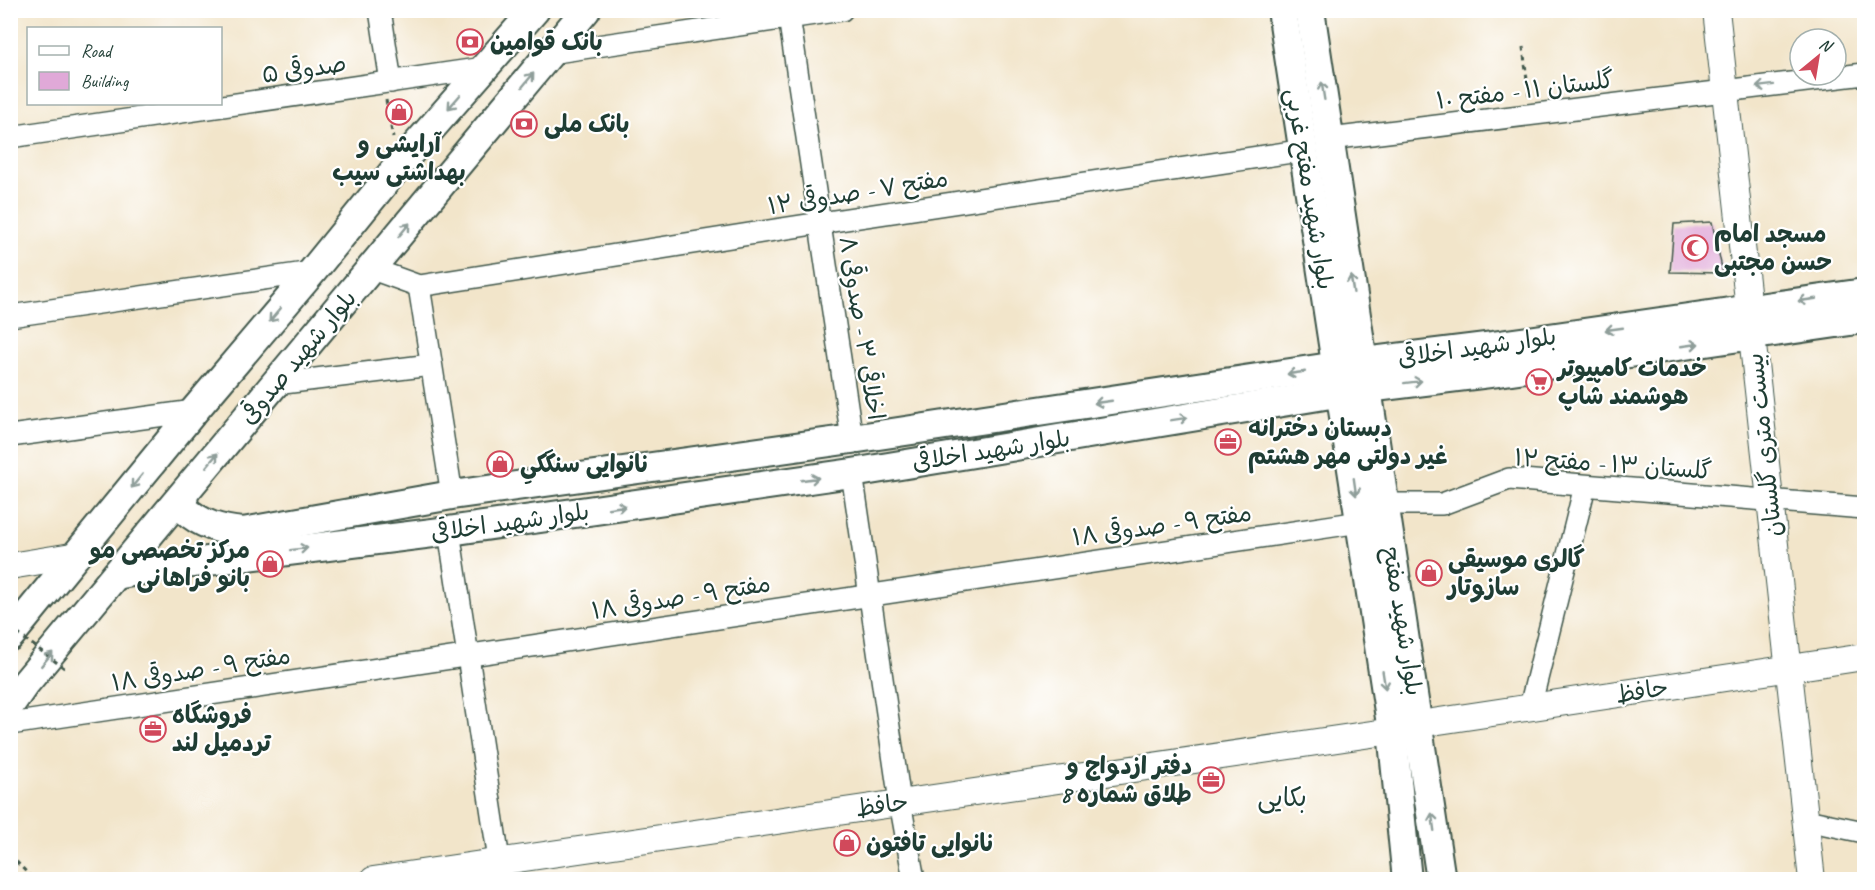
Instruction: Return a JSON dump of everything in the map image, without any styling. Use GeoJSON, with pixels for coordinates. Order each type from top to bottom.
{"type":"FeatureCollection","features":[{"type":"Feature","properties":{"kind":"main road","name":"بلوار شهید صدوقی"},"geometry":{"type":"LineString","coordinates":[[10,636],[398,166],[535,10]]}},
{"type":"Feature","properties":{"kind":"main road","name":"بلوار شهید صدوقی"},"geometry":{"type":"LineString","coordinates":[[10,705],[586,10]]}},
{"type":"Feature","properties":{"kind":"main road","name":"بلوار شهید مفتح غربی"},"geometry":{"type":"LineString","coordinates":[[1282,10],[1317,145],[1352,377]]}},
{"type":"Feature","properties":{"kind":"main road","name":"بلوار شهید مفتح غربی"},"geometry":{"type":"LineString","coordinates":[[1310,10],[1317,145]]}},
{"type":"Feature","properties":{"kind":"main road","name":"بلوار شهید اخلاقی"},"geometry":{"type":"LineString","coordinates":[[1751,322],[1864,293]]}},
{"type":"Feature","properties":{"kind":"main road","name":"بلوار شهید اخلاقی"},"geometry":{"type":"LineString","coordinates":[[116,575],[152,568],[449,531],[852,473],[1352,377],[1486,347],[1751,322],[1864,319]]}},
{"type":"Feature","properties":{"kind":"main road","name":"بلوار شهید اخلاقی"},"geometry":{"type":"LineString","coordinates":[[183,495],[184,509],[198,521],[221,530],[243,532],[452,495],[852,439],[1352,377]]}},
{"type":"Feature","properties":{"kind":"main road","name":"بلوار شهید مفتح"},"geometry":{"type":"LineString","coordinates":[[1352,377],[1360,429],[1360,522],[1392,731],[1407,879]]}},
{"type":"Feature","properties":{"kind":"main road","name":"بلوار شهید مفتح"},"geometry":{"type":"LineString","coordinates":[[1360,429],[1385,504],[1442,879]]}},
{"type":"Feature","properties":{"kind":"main road"},"geometry":{"type":"LineString","coordinates":[[221,530],[198,531],[190,537],[188,544],[190,552],[199,556],[223,559]]}},
{"type":"Feature","properties":{"kind":"street"},"geometry":{"type":"LineString","coordinates":[[380,10],[387,83]]}},
{"type":"Feature","properties":{"kind":"street"},"geometry":{"type":"LineString","coordinates":[[549,53],[789,14],[842,10]]}},
{"type":"Feature","properties":{"kind":"street","name":"بیست متری گلستان"},"geometry":{"type":"LineString","coordinates":[[1716,10],[1812,879]]}},
{"type":"Feature","properties":{"kind":"street","name":"اخلاقی ۳ - صدوقی ۸"},"geometry":{"type":"LineString","coordinates":[[789,14],[852,439]]}},
{"type":"Feature","properties":{"kind":"street","name":"صدوقی ۵"},"geometry":{"type":"LineString","coordinates":[[10,137],[484,68]]}},
{"type":"Feature","properties":{"kind":"street","name":"گلستان ۱۱ - مفتح ۱۰"},"geometry":{"type":"LineString","coordinates":[[1317,145],[1725,90],[1864,74]]}},
{"type":"Feature","properties":{"kind":"street","name":"مفتح ۷ - صدوقی ۱۲"},"geometry":{"type":"LineString","coordinates":[[419,286],[1317,145]]}},
{"type":"Feature","properties":{"kind":"street"},"geometry":{"type":"LineString","coordinates":[[372,269],[419,286],[452,495]]}},
{"type":"Feature","properties":{"kind":"street"},"geometry":{"type":"LineString","coordinates":[[10,316],[312,272]]}},
{"type":"Feature","properties":{"kind":"street"},"geometry":{"type":"LineString","coordinates":[[275,384],[431,365]]}},
{"type":"Feature","properties":{"kind":"street"},"geometry":{"type":"LineString","coordinates":[[10,436],[194,411]]}},
{"type":"Feature","properties":{"kind":"street"},"geometry":{"type":"LineString","coordinates":[[852,473],[900,802],[914,879]]}},
{"type":"Feature","properties":{"kind":"street","name":"گلستان ۱۳ - مفتح ۱۲"},"geometry":{"type":"LineString","coordinates":[[1385,504],[1442,504],[1509,479],[1864,508]]}},
{"type":"Feature","properties":{"kind":"street"},"geometry":{"type":"LineString","coordinates":[[1530,707],[1585,486]]}},
{"type":"Feature","properties":{"kind":"street","name":"مفتح ۹ - صدوقی ۱۸"},"geometry":{"type":"LineString","coordinates":[[10,724],[1360,522]]}},
{"type":"Feature","properties":{"kind":"street"},"geometry":{"type":"LineString","coordinates":[[449,531],[501,870]]}},
{"type":"Feature","properties":{"kind":"street"},"geometry":{"type":"LineString","coordinates":[[10,566],[78,555]]}},
{"type":"Feature","properties":{"kind":"street","name":"حافظ"},"geometry":{"type":"LineString","coordinates":[[1419,724],[1864,657]]}},
{"type":"Feature","properties":{"kind":"street","name":"حافظ"},"geometry":{"type":"LineString","coordinates":[[373,879],[501,870],[900,802],[1392,731]]}},
{"type":"Feature","properties":{"kind":"street"},"geometry":{"type":"LineString","coordinates":[[1806,820],[1864,832]]}},
{"type":"Feature","properties":{"kind":"path"},"geometry":{"type":"LineString","coordinates":[[1523,47],[1532,116]]}},
{"type":"Feature","properties":{"kind":"path"},"geometry":{"type":"LineString","coordinates":[[387,83],[398,166]]}},
{"type":"Feature","properties":{"kind":"path"},"geometry":{"type":"LineString","coordinates":[[10,628],[67,670]]}},
{"type":"Feature","properties":{"kind":"path"},"geometry":{"type":"LineString","coordinates":[[10,855],[34,879]]}},
{"type":"Feature","properties":{"kind":"building","name":"مسجد امام حسن مجتبی"},"geometry":{"type":"Polygon","coordinates":[[[1712,222],[1723,273],[1670,272],[1674,224],[1712,222]]]}},
{"type":"Feature","properties":{"kind":"place","name":"بانک قوامین"},"geometry":{"type":"Point","coordinates":[470,42]}},
{"type":"Feature","properties":{"kind":"place","name":"آرایشی و بهداشتی سیب"},"geometry":{"type":"Point","coordinates":[399,112]}},
{"type":"Feature","properties":{"kind":"place","name":"بانک ملی"},"geometry":{"type":"Point","coordinates":[524,124]}},
{"type":"Feature","properties":{"kind":"place","name":"مسجد امام حسن مجتبی"},"geometry":{"type":"Point","coordinates":[1695,248]}},
{"type":"Feature","properties":{"kind":"place","name":"خدمات کامپیوتر هوشمند شاپ"},"geometry":{"type":"Point","coordinates":[1539,382]}},
{"type":"Feature","properties":{"kind":"place","name":"دبستان دخترانه غیر دولتی مهر هشتم"},"geometry":{"type":"Point","coordinates":[1228,442]}},
{"type":"Feature","properties":{"kind":"place","name":"نانوایی سنگکیِ"},"geometry":{"type":"Point","coordinates":[500,464]}},
{"type":"Feature","properties":{"kind":"place","name":"مرکز تخصصی مو بانو فراهانی"},"geometry":{"type":"Point","coordinates":[270,564]}},
{"type":"Feature","properties":{"kind":"place","name":"گالری موسیقی سازوتار"},"geometry":{"type":"Point","coordinates":[1429,573]}},
{"type":"Feature","properties":{"kind":"place","name":"فروشگاه تردمیل لند"},"geometry":{"type":"Point","coordinates":[153,729]}},
{"type":"Feature","properties":{"kind":"place","name":"دفتر ازدواج و طلاق شماره 8"},"geometry":{"type":"Point","coordinates":[1211,780]}},
{"type":"Feature","properties":{"kind":"place","name":"نانوایی تافتون"},"geometry":{"type":"Point","coordinates":[847,843]}},
{"type":"Feature","properties":{"kind":"district","name":"بکایی"},"geometry":{"type":"Point","coordinates":[1282,797]}}]}
